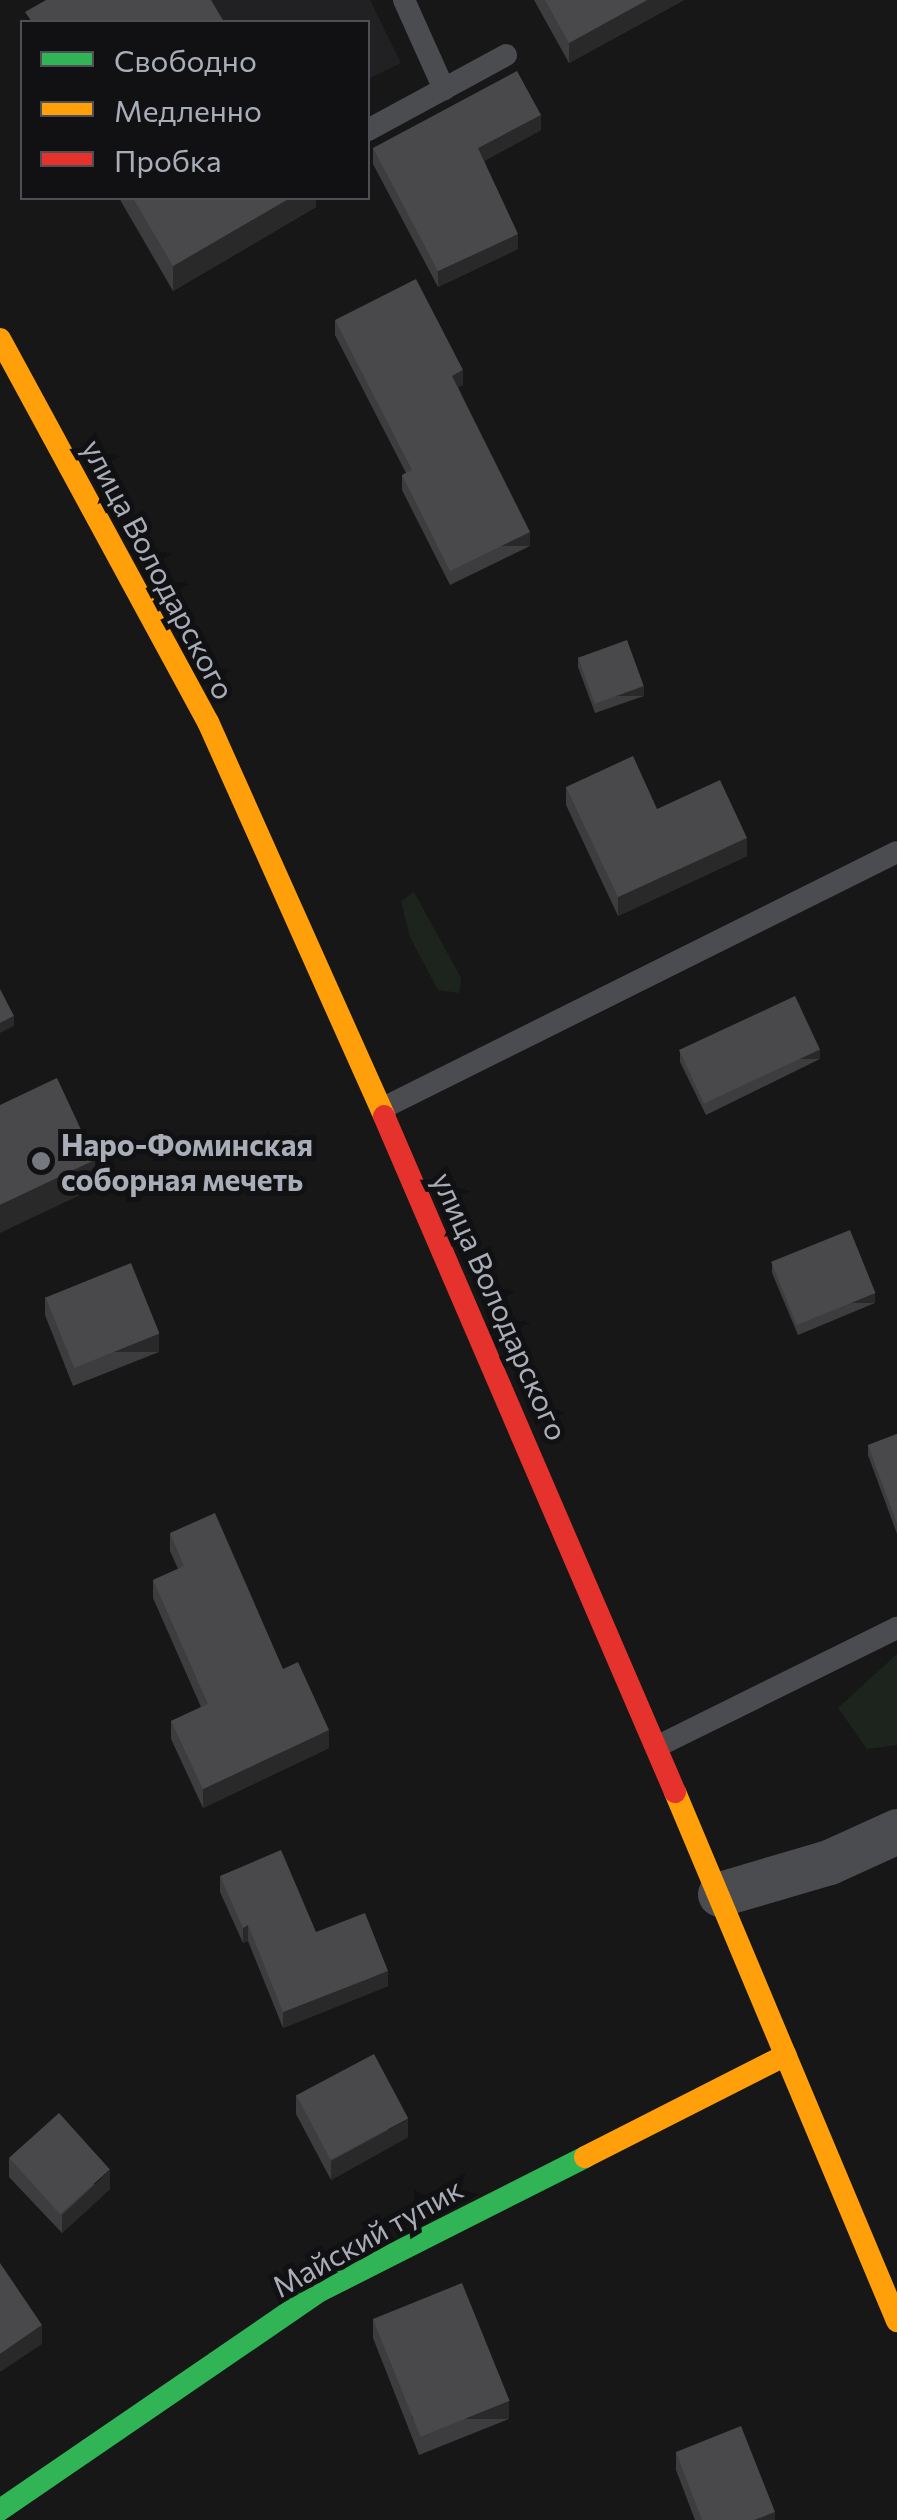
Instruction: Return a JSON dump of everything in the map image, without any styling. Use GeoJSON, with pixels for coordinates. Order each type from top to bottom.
{"type":"FeatureCollection","features":[{"type":"Feature","properties":{"kind":"main road","name":"улица Володарского"},"geometry":{"type":"LineString","coordinates":[[0,339],[208,722],[658,1746],[897,2320]]}},
{"type":"Feature","properties":{"kind":"main road","name":"Майский тупик"},"geometry":{"type":"LineString","coordinates":[[0,2510],[320,2291],[786,2055]]}},
{"type":"Feature","properties":{"kind":"street"},"geometry":{"type":"LineString","coordinates":[[720,1894],[829,1862],[897,1832]]}},
{"type":"Feature","properties":{"kind":"lane"},"geometry":{"type":"LineString","coordinates":[[404,0],[444,88]]}},
{"type":"Feature","properties":{"kind":"lane"},"geometry":{"type":"LineString","coordinates":[[370,129],[506,56]]}},
{"type":"Feature","properties":{"kind":"lane"},"geometry":{"type":"LineString","coordinates":[[381,1109],[897,852]]}},
{"type":"Feature","properties":{"kind":"lane"},"geometry":{"type":"LineString","coordinates":[[658,1746],[897,1628]]}},
{"type":"Feature","properties":{"kind":"shaded area"},"geometry":{"type":"Polygon","coordinates":[[[89,0],[370,0],[401,63],[370,78],[370,20],[54,20],[89,0]]]}},
{"type":"Feature","properties":{"kind":"shaded area"},"geometry":{"type":"Polygon","coordinates":[[[414,892],[461,978],[459,993],[438,990],[410,937],[401,901],[414,892]]]}},
{"type":"Feature","properties":{"kind":"shaded area"},"geometry":{"type":"Polygon","coordinates":[[[897,1654],[897,1745],[867,1749],[838,1708],[897,1654]]]}},
{"type":"Feature","properties":{"kind":"building"},"geometry":{"type":"Polygon","coordinates":[[[46,0],[211,0],[223,20],[31,20],[25,12],[46,0]]]}},
{"type":"Feature","properties":{"kind":"building"},"geometry":{"type":"Polygon","coordinates":[[[545,0],[647,0],[569,43],[545,0]]]}},
{"type":"Feature","properties":{"kind":"building"},"geometry":{"type":"Polygon","coordinates":[[[517,71],[541,115],[478,148],[518,234],[438,271],[373,148],[517,71]]]}},
{"type":"Feature","properties":{"kind":"building"},"geometry":{"type":"Polygon","coordinates":[[[134,200],[287,200],[173,266],[134,200]]]}},
{"type":"Feature","properties":{"kind":"building"},"geometry":{"type":"Polygon","coordinates":[[[416,279],[463,370],[452,376],[530,532],[450,571],[402,475],[412,470],[335,320],[416,279]]]}},
{"type":"Feature","properties":{"kind":"building"},"geometry":{"type":"Polygon","coordinates":[[[627,640],[644,686],[595,704],[578,658],[627,640]]]}},
{"type":"Feature","properties":{"kind":"building"},"geometry":{"type":"Polygon","coordinates":[[[633,756],[657,809],[720,780],[747,838],[618,897],[566,787],[633,756]]]}},
{"type":"Feature","properties":{"kind":"building"},"geometry":{"type":"Polygon","coordinates":[[[0,989],[14,1016],[0,1023],[0,989]]]}},
{"type":"Feature","properties":{"kind":"building"},"geometry":{"type":"Polygon","coordinates":[[[795,996],[820,1049],[704,1104],[679,1050],[795,996]]]}},
{"type":"Feature","properties":{"kind":"building","name":"Наро-Фоминская соборная мечеть"},"geometry":{"type":"Polygon","coordinates":[[[57,1078],[95,1160],[0,1205],[0,1105],[57,1078]]]}},
{"type":"Feature","properties":{"kind":"building"},"geometry":{"type":"Polygon","coordinates":[[[850,1230],[875,1293],[797,1325],[771,1262],[850,1230]]]}},
{"type":"Feature","properties":{"kind":"building"},"geometry":{"type":"Polygon","coordinates":[[[131,1263],[159,1333],[74,1368],[46,1297],[131,1263]]]}},
{"type":"Feature","properties":{"kind":"building"},"geometry":{"type":"Polygon","coordinates":[[[897,1434],[897,1524],[868,1445],[897,1434]]]}},
{"type":"Feature","properties":{"kind":"building"},"geometry":{"type":"Polygon","coordinates":[[[215,1513],[283,1669],[298,1662],[329,1730],[203,1789],[171,1721],[208,1704],[153,1580],[184,1566],[170,1533],[215,1513]]]}},
{"type":"Feature","properties":{"kind":"building"},"geometry":{"type":"Polygon","coordinates":[[[281,1850],[316,1932],[365,1913],[388,1971],[283,2012],[248,1925],[243,1928],[220,1876],[281,1850]]]}},
{"type":"Feature","properties":{"kind":"building"},"geometry":{"type":"Polygon","coordinates":[[[374,2054],[408,2118],[331,2160],[296,2095],[374,2054]]]}},
{"type":"Feature","properties":{"kind":"building"},"geometry":{"type":"Polygon","coordinates":[[[59,2113],[110,2169],[60,2214],[9,2158],[59,2113]]]}},
{"type":"Feature","properties":{"kind":"building"},"geometry":{"type":"Polygon","coordinates":[[[0,2263],[42,2325],[0,2354],[0,2263]]]}},
{"type":"Feature","properties":{"kind":"building"},"geometry":{"type":"Polygon","coordinates":[[[462,2283],[510,2401],[421,2437],[373,2319],[462,2283]]]}},
{"type":"Feature","properties":{"kind":"building"},"geometry":{"type":"Polygon","coordinates":[[[741,2426],[775,2512],[754,2520],[702,2520],[676,2452],[741,2426]]]}},
{"type":"Feature","properties":{"kind":"traffic: fast"},"geometry":{"type":"LineString","coordinates":[[0,2510],[320,2291],[585,2157]]}},
{"type":"Feature","properties":{"kind":"traffic: slow"},"geometry":{"type":"LineString","coordinates":[[0,339],[208,722],[384,1116]]}},
{"type":"Feature","properties":{"kind":"traffic: slow"},"geometry":{"type":"LineString","coordinates":[[675,1792],[897,2321]]}},
{"type":"Feature","properties":{"kind":"traffic: slow"},"geometry":{"type":"LineString","coordinates":[[585,2157],[786,2055]]}},
{"type":"Feature","properties":{"kind":"traffic: jam"},"geometry":{"type":"LineString","coordinates":[[384,1116],[675,1792]]}},
{"type":"Feature","properties":{"kind":"place","name":"Наро-Фоминская соборная мечеть"},"geometry":{"type":"Point","coordinates":[41,1161]}}]}
